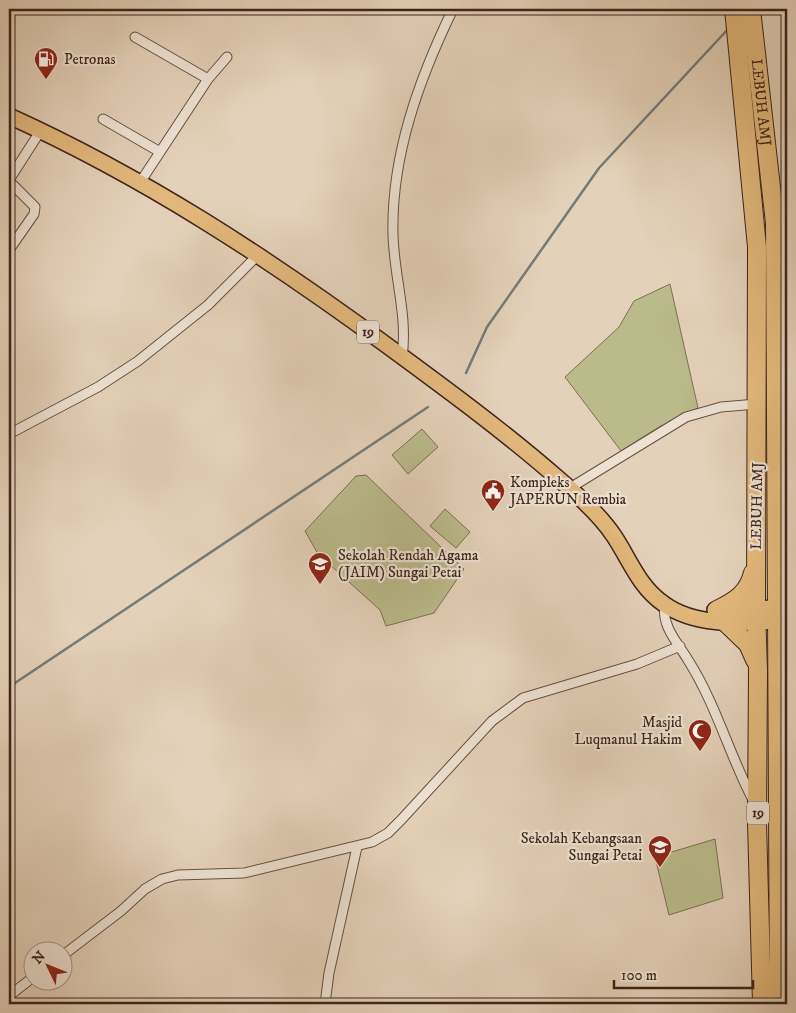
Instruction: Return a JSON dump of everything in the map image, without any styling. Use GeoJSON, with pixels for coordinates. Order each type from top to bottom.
{"type":"FeatureCollection","features":[{"type":"Feature","properties":{"kind":"highway","name":"LEBUH AMJ"},"geometry":{"type":"LineString","coordinates":[[734,9],[757,247],[756,616],[762,1004]]}},
{"type":"Feature","properties":{"kind":"highway","name":"LEBUH AMJ"},"geometry":{"type":"LineString","coordinates":[[752,14],[775,223],[782,391],[784,617],[778,648],[779,1004]]}},
{"type":"Feature","properties":{"kind":"highway"},"geometry":{"type":"LineString","coordinates":[[756,556],[747,590],[721,615],[748,644],[758,670]]}},
{"type":"Feature","properties":{"kind":"main road","name":"19"},"geometry":{"type":"LineString","coordinates":[[9,116],[141,181],[258,255],[402,356],[486,419],[570,488],[612,533],[644,586],[671,608],[694,619],[721,615],[784,617]]}},
{"type":"Feature","properties":{"kind":"street"},"geometry":{"type":"LineString","coordinates":[[402,356],[405,331],[394,260],[393,235],[397,170],[416,102],[453,9]]}},
{"type":"Feature","properties":{"kind":"street"},"geometry":{"type":"LineString","coordinates":[[135,37],[208,79]]}},
{"type":"Feature","properties":{"kind":"street"},"geometry":{"type":"LineString","coordinates":[[141,181],[208,79],[227,57]]}},
{"type":"Feature","properties":{"kind":"street"},"geometry":{"type":"LineString","coordinates":[[103,119],[160,152]]}},
{"type":"Feature","properties":{"kind":"street"},"geometry":{"type":"LineString","coordinates":[[9,250],[34,214],[35,207],[9,180],[40,130]]}},
{"type":"Feature","properties":{"kind":"street"},"geometry":{"type":"LineString","coordinates":[[9,434],[98,387],[138,361],[208,305],[258,255]]}},
{"type":"Feature","properties":{"kind":"street"},"geometry":{"type":"LineString","coordinates":[[570,488],[686,417],[721,407],[758,404]]}},
{"type":"Feature","properties":{"kind":"street"},"geometry":{"type":"LineString","coordinates":[[671,608],[665,622],[706,691],[731,755],[758,809]]}},
{"type":"Feature","properties":{"kind":"street"},"geometry":{"type":"LineString","coordinates":[[72,948],[121,911],[145,889],[162,879],[178,875],[244,873],[357,847],[388,833],[492,721],[524,698],[637,664],[680,646]]}},
{"type":"Feature","properties":{"kind":"street"},"geometry":{"type":"LineString","coordinates":[[325,1004],[329,973],[357,847]]}},
{"type":"Feature","properties":{"kind":"street"},"geometry":{"type":"LineString","coordinates":[[9,996],[22,986]]}},
{"type":"Feature","properties":{"kind":"green space"},"geometry":{"type":"Polygon","coordinates":[[[670,284],[698,408],[659,427],[621,451],[565,377],[619,327],[634,301],[670,284]]]}},
{"type":"Feature","properties":{"kind":"green space"},"geometry":{"type":"Polygon","coordinates":[[[422,429],[438,447],[408,474],[392,455],[422,429]]]}},
{"type":"Feature","properties":{"kind":"green space"},"geometry":{"type":"Polygon","coordinates":[[[366,475],[464,569],[434,613],[386,626],[380,610],[318,554],[305,531],[356,476],[366,475]]]}},
{"type":"Feature","properties":{"kind":"green space"},"geometry":{"type":"Polygon","coordinates":[[[445,509],[470,532],[456,548],[430,526],[445,509]]]}},
{"type":"Feature","properties":{"kind":"green space"},"geometry":{"type":"Polygon","coordinates":[[[715,839],[723,898],[669,915],[655,857],[715,839]]]}},
{"type":"Feature","properties":{"kind":"waterway"},"geometry":{"type":"LineString","coordinates":[[466,373],[487,327],[599,168],[729,28]]}},
{"type":"Feature","properties":{"kind":"waterway"},"geometry":{"type":"LineString","coordinates":[[9,687],[428,407]]}},
{"type":"Feature","properties":{"kind":"place","name":"Petronas"},"geometry":{"type":"Point","coordinates":[46,80]}},
{"type":"Feature","properties":{"kind":"place","name":"Kompleks JAPERUN Rembia"},"geometry":{"type":"Point","coordinates":[493,512]}},
{"type":"Feature","properties":{"kind":"place","name":"Sekolah Rendah Agama (JAIM) Sungai Petai"},"geometry":{"type":"Point","coordinates":[320,585]}},
{"type":"Feature","properties":{"kind":"place","name":"Masjid Luqmanul Hakim"},"geometry":{"type":"Point","coordinates":[700,752]}},
{"type":"Feature","properties":{"kind":"place","name":"Sekolah Kebangsaan Sungai Petai"},"geometry":{"type":"Point","coordinates":[660,868]}}]}
